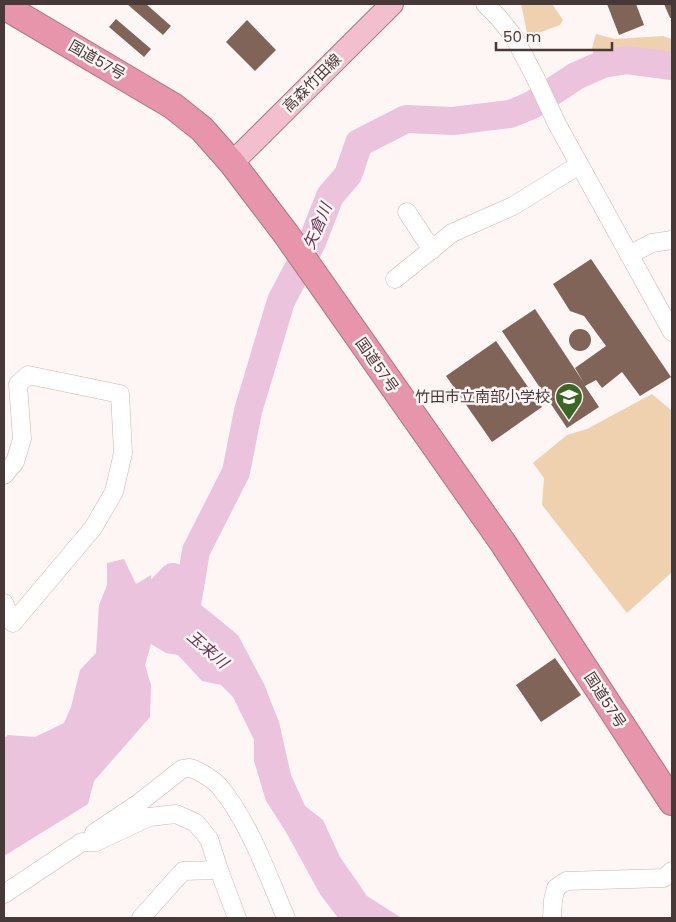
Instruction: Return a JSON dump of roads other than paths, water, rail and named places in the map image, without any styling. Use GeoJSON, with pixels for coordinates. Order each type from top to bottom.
{"type":"FeatureCollection","features":[{"type":"Feature","properties":{"kind":"highway","name":"国道57号"},"geometry":{"type":"LineString","coordinates":[[4,6],[172,106],[202,129],[232,163],[286,234],[503,543],[672,802]]}},
{"type":"Feature","properties":{"kind":"main road","name":"高森竹田線"},"geometry":{"type":"LineString","coordinates":[[232,163],[392,4]]}},
{"type":"Feature","properties":{"kind":"street"},"geometry":{"type":"LineString","coordinates":[[485,4],[514,37],[557,124],[672,332]]}},
{"type":"Feature","properties":{"kind":"street"},"geometry":{"type":"LineString","coordinates":[[395,279],[452,233],[513,206],[579,164]]}},
{"type":"Feature","properties":{"kind":"street"},"geometry":{"type":"LineString","coordinates":[[406,212],[432,250]]}},
{"type":"Feature","properties":{"kind":"street"},"geometry":{"type":"LineString","coordinates":[[630,255],[652,243],[672,240]]}},
{"type":"Feature","properties":{"kind":"street"},"geometry":{"type":"LineString","coordinates":[[4,476],[15,462],[22,439],[18,384],[28,375],[120,394],[123,453],[114,492],[93,528],[8,628]]}},
{"type":"Feature","properties":{"kind":"street"},"geometry":{"type":"LineString","coordinates":[[4,603],[8,628]]}},
{"type":"Feature","properties":{"kind":"street"},"geometry":{"type":"LineString","coordinates":[[4,894],[139,803],[182,769],[190,768],[217,784],[234,807],[250,835],[286,918]]}},
{"type":"Feature","properties":{"kind":"street"},"geometry":{"type":"LineString","coordinates":[[82,842],[96,842],[149,817],[176,814],[196,823],[209,839],[237,918]]}},
{"type":"Feature","properties":{"kind":"street"},"geometry":{"type":"LineString","coordinates":[[141,918],[183,871],[219,870]]}},
{"type":"Feature","properties":{"kind":"street"},"geometry":{"type":"LineString","coordinates":[[552,918],[556,888],[566,881],[664,878],[672,871]]}},
{"type":"Feature","properties":{"kind":"water"},"geometry":{"type":"Polygon","coordinates":[[[124,559],[136,584],[151,575],[151,590],[166,591],[195,600],[238,635],[264,684],[279,722],[291,775],[305,806],[323,820],[340,857],[367,896],[400,917],[411,918],[338,918],[320,894],[286,832],[266,801],[254,761],[254,740],[233,697],[221,685],[202,681],[178,655],[166,653],[151,644],[145,665],[151,685],[150,717],[94,781],[88,804],[4,856],[4,738],[8,735],[35,737],[64,723],[71,707],[80,670],[96,653],[99,605],[107,585],[107,563],[124,559]]]}},
{"type":"Feature","properties":{"kind":"waterway","name":"矢倉川"},"geometry":{"type":"LineString","coordinates":[[183,628],[196,551],[236,472],[248,411],[281,301],[312,242],[330,196],[348,175],[359,143],[406,119],[453,121],[510,114],[532,105],[576,76],[603,64],[627,60],[672,66]]}},
{"type":"Feature","properties":{"kind":"waterway","name":"玉来川"},"geometry":{"type":"LineString","coordinates":[[139,620],[144,607],[173,577],[180,610]]}},
{"type":"Feature","properties":{"kind":"place","name":"竹田市立南部小学校"},"geometry":{"type":"Point","coordinates":[569,421]}}]}
